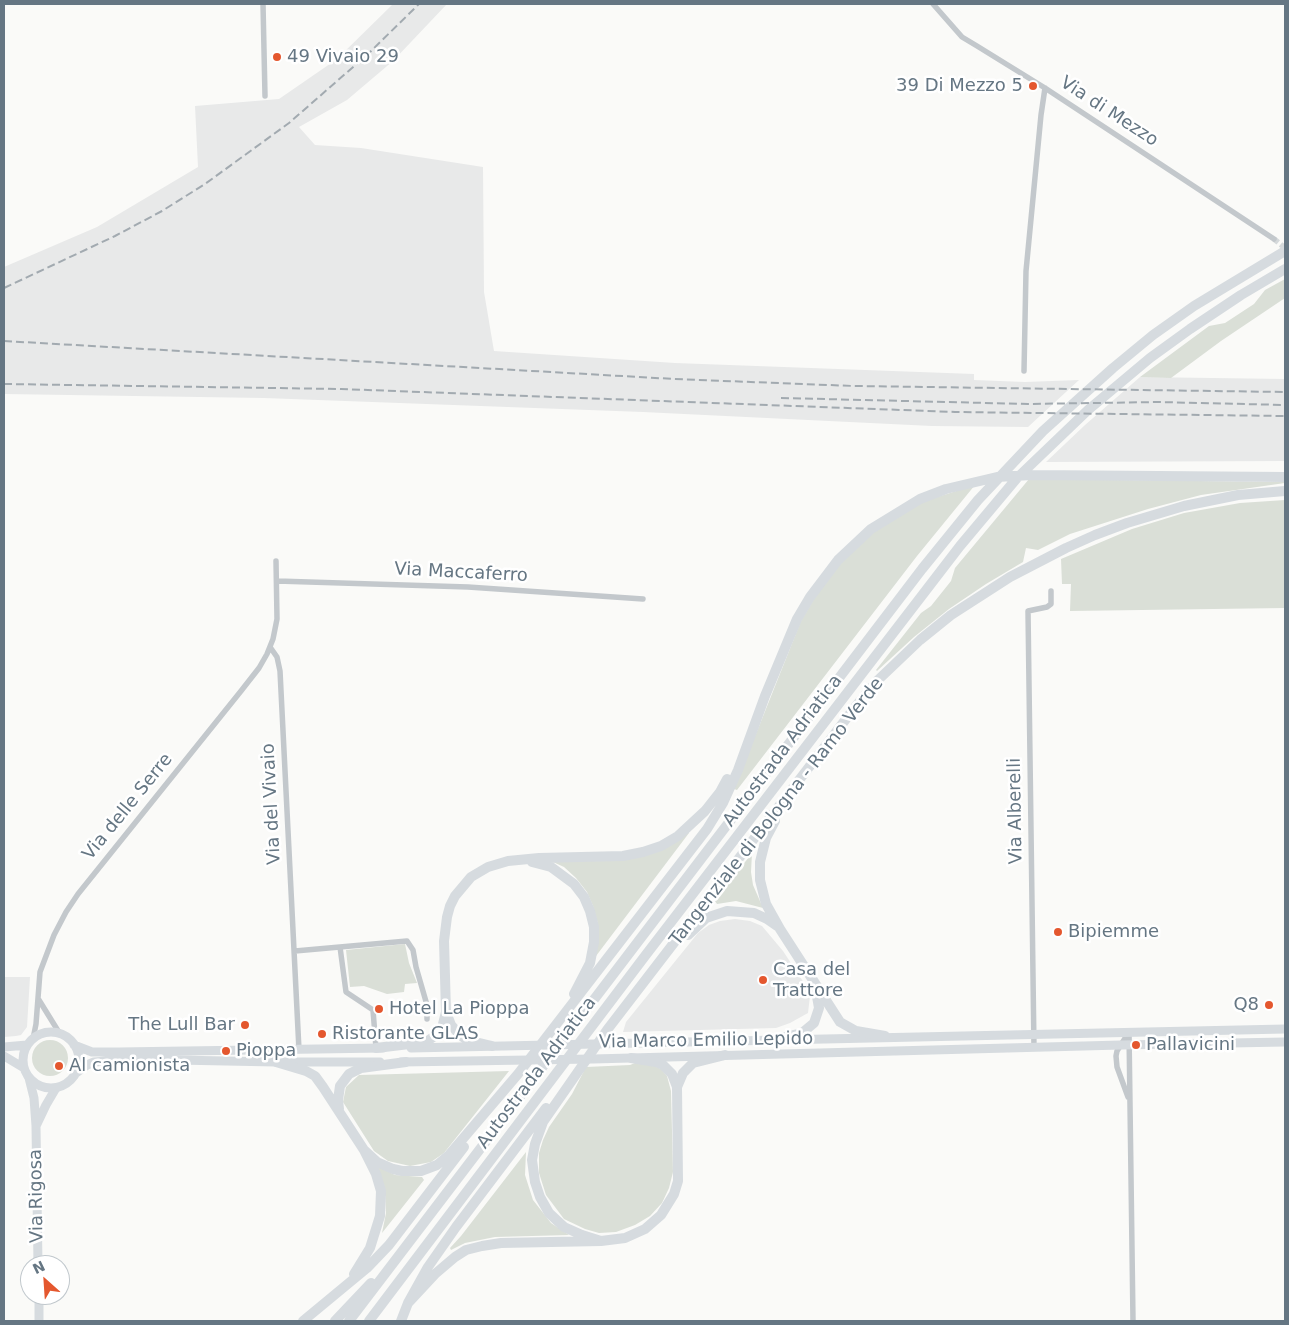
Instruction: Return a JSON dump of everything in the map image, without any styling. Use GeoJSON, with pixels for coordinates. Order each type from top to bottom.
{"type":"FeatureCollection","features":[{"type":"Feature","properties":{"kind":"highway","name":"Autostrada Adriatica"},"geometry":{"type":"LineString","coordinates":[[348,1321],[895,604],[978,500],[1005,470],[1078,397],[1153,335],[1225,286],[1285,251]]}},
{"type":"Feature","properties":{"kind":"highway","name":"Autostrada Adriatica"},"geometry":{"type":"LineString","coordinates":[[369,1321],[651,948],[960,546],[1017,478],[1118,384],[1190,329],[1241,295],[1285,269]]}},
{"type":"Feature","properties":{"kind":"highway"},"geometry":{"type":"LineString","coordinates":[[303,1321],[366,1268],[404,1227],[518,1074],[707,829],[738,770],[765,696],[797,619],[823,577],[871,529],[920,499],[946,489],[997,477],[1031,475],[1285,475]]}},
{"type":"Feature","properties":{"kind":"highway","name":"Tangenziale di Bologna - Ramo Verde"},"geometry":{"type":"LineString","coordinates":[[579,1069],[865,695],[898,660],[951,615],[1037,562],[1094,535],[1175,509],[1249,494],[1285,493]]}},
{"type":"Feature","properties":{"kind":"highway"},"geometry":{"type":"LineString","coordinates":[[376,1048],[419,1043],[432,1039],[442,1028],[446,1012],[445,928],[450,906],[463,885],[479,872],[496,864],[521,860],[623,856],[661,846],[678,836],[705,811],[720,792],[765,696]]}},
{"type":"Feature","properties":{"kind":"highway"},"geometry":{"type":"LineString","coordinates":[[816,758],[770,830],[761,855],[761,889],[766,904],[780,929],[840,1022],[856,1031],[885,1036]]}},
{"type":"Feature","properties":{"kind":"highway"},"geometry":{"type":"LineString","coordinates":[[521,860],[551,867],[562,873],[574,884],[584,898],[594,927],[594,942],[590,963],[576,992],[552,1031]]}},
{"type":"Feature","properties":{"kind":"highway"},"geometry":{"type":"LineString","coordinates":[[613,1023],[695,927],[706,918],[727,911],[747,912],[761,916],[780,929]]}},
{"type":"Feature","properties":{"kind":"highway"},"geometry":{"type":"LineString","coordinates":[[776,1039],[802,1033],[814,1023],[819,1008],[819,1001],[810,976]]}},
{"type":"Feature","properties":{"kind":"highway"},"geometry":{"type":"LineString","coordinates":[[446,1012],[451,1024],[467,1040],[492,1046]]}},
{"type":"Feature","properties":{"kind":"highway"},"geometry":{"type":"LineString","coordinates":[[677,1087],[684,1074],[694,1063],[725,1055]]}},
{"type":"Feature","properties":{"kind":"highway"},"geometry":{"type":"LineString","coordinates":[[408,1303],[435,1274],[466,1250],[501,1244],[602,1241],[625,1238],[645,1229],[661,1215],[674,1194],[678,1181],[677,1087],[672,1074],[663,1065],[631,1058]]}},
{"type":"Feature","properties":{"kind":"highway"},"geometry":{"type":"LineString","coordinates":[[276,1062],[310,1073],[324,1087],[364,1150],[379,1182],[381,1192],[380,1216],[370,1248],[343,1288]]}},
{"type":"Feature","properties":{"kind":"highway"},"geometry":{"type":"LineString","coordinates":[[340,1112],[338,1100],[340,1086],[349,1074],[360,1068],[406,1062]]}},
{"type":"Feature","properties":{"kind":"highway"},"geometry":{"type":"LineString","coordinates":[[579,1069],[543,1122],[535,1144],[532,1168],[540,1196],[549,1213],[574,1232],[602,1241]]}},
{"type":"Feature","properties":{"kind":"highway"},"geometry":{"type":"LineString","coordinates":[[401,1321],[408,1303],[428,1266],[559,1090],[579,1069]]}},
{"type":"Feature","properties":{"kind":"highway"},"geometry":{"type":"LineString","coordinates":[[364,1150],[377,1162],[402,1171],[421,1170],[437,1165],[449,1155],[518,1074]]}},
{"type":"Feature","properties":{"kind":"highway"},"geometry":{"type":"LineString","coordinates":[[335,1321],[411,1240]]}},
{"type":"Feature","properties":{"kind":"main road","name":"Via Marco Emilio Lepido"},"geometry":{"type":"LineString","coordinates":[[74,1045],[101,1052],[299,1050],[885,1036],[1034,1035],[1285,1029]]}},
{"type":"Feature","properties":{"kind":"main road"},"geometry":{"type":"LineString","coordinates":[[4,1047],[30,1042],[46,1033],[60,1034],[74,1045],[79,1058],[76,1072],[71,1080],[56,1088],[42,1087],[29,1078],[24,1068],[24,1052],[30,1042]]}},
{"type":"Feature","properties":{"kind":"main road","name":"Via Marco Emilio Lepido"},"geometry":{"type":"LineString","coordinates":[[76,1072],[94,1062],[176,1060],[406,1062],[593,1059],[1285,1042]]}},
{"type":"Feature","properties":{"kind":"main road"},"geometry":{"type":"LineString","coordinates":[[4,1056],[24,1068]]}},
{"type":"Feature","properties":{"kind":"main road","name":"Via Rigosa"},"geometry":{"type":"LineString","coordinates":[[29,1078],[34,1098],[36,1126],[38,1255]]}},
{"type":"Feature","properties":{"kind":"main road","name":"Via Rigosa"},"geometry":{"type":"LineString","coordinates":[[36,1126],[56,1088]]}},
{"type":"Feature","properties":{"kind":"main road"},"geometry":{"type":"LineString","coordinates":[[38,1305],[39,1321]]}},
{"type":"Feature","properties":{"kind":"street"},"geometry":{"type":"LineString","coordinates":[[263,4],[265,96]]}},
{"type":"Feature","properties":{"kind":"street","name":"Via di Mezzo"},"geometry":{"type":"LineString","coordinates":[[933,4],[962,36],[1045,88],[1274,239]]}},
{"type":"Feature","properties":{"kind":"street"},"geometry":{"type":"LineString","coordinates":[[1024,371],[1026,271],[1045,88]]}},
{"type":"Feature","properties":{"kind":"street"},"geometry":{"type":"LineString","coordinates":[[270,647],[277,619],[276,561]]}},
{"type":"Feature","properties":{"kind":"street","name":"Via Maccaferro"},"geometry":{"type":"LineString","coordinates":[[277,581],[468,587],[643,599]]}},
{"type":"Feature","properties":{"kind":"street","name":"Via Alberelli"},"geometry":{"type":"LineString","coordinates":[[1034,1048],[1028,610],[1046,607],[1051,604],[1051,591]]}},
{"type":"Feature","properties":{"kind":"street","name":"Via del Vivaio"},"geometry":{"type":"LineString","coordinates":[[270,647],[277,657],[280,671],[299,1050]]}},
{"type":"Feature","properties":{"kind":"street","name":"Via delle Serre"},"geometry":{"type":"LineString","coordinates":[[30,1042],[43,964],[54,935],[66,912],[78,894],[247,683],[263,661],[270,647]]}},
{"type":"Feature","properties":{"kind":"street"},"geometry":{"type":"LineString","coordinates":[[295,952],[407,940],[413,950],[427,1005],[427,1019]]}},
{"type":"Feature","properties":{"kind":"street"},"geometry":{"type":"LineString","coordinates":[[340,947],[346,992],[373,1010],[376,1048]]}},
{"type":"Feature","properties":{"kind":"street"},"geometry":{"type":"LineString","coordinates":[[38,1000],[60,1034]]}},
{"type":"Feature","properties":{"kind":"street"},"geometry":{"type":"LineString","coordinates":[[1129,1032],[1125,1045],[1130,1101],[1133,1321]]}},
{"type":"Feature","properties":{"kind":"street"},"geometry":{"type":"LineString","coordinates":[[1125,1045],[1117,1051],[1116,1062],[1130,1101]]}},
{"type":"Feature","properties":{"kind":"shaded area"},"geometry":{"type":"Polygon","coordinates":[[[393,4],[447,4],[393,61],[347,100],[299,127],[315,145],[361,148],[483,167],[484,292],[494,351],[675,363],[974,374],[974,380],[1025,382],[1079,380],[1028,427],[932,426],[643,412],[264,398],[4,394],[4,267],[97,227],[198,167],[195,106],[279,99],[337,59],[393,4]]]}},
{"type":"Feature","properties":{"kind":"shaded area"},"geometry":{"type":"Polygon","coordinates":[[[1285,279],[1285,298],[1221,341],[1171,378],[1140,377],[1209,326],[1225,323],[1254,304],[1265,290],[1285,279]]]}},
{"type":"Feature","properties":{"kind":"shaded area"},"geometry":{"type":"Polygon","coordinates":[[[1140,377],[1285,379],[1285,461],[1046,462],[1140,377]]]}},
{"type":"Feature","properties":{"kind":"shaded area"},"geometry":{"type":"Polygon","coordinates":[[[1029,479],[1285,483],[1201,495],[1148,509],[1070,534],[1038,550],[1026,548],[1023,562],[949,609],[914,637],[877,671],[921,613],[931,606],[951,581],[955,568],[1029,479]]]}},
{"type":"Feature","properties":{"kind":"shaded area"},"geometry":{"type":"Polygon","coordinates":[[[975,485],[917,556],[737,790],[734,789],[801,621],[814,599],[841,562],[873,532],[922,502],[975,485]]]}},
{"type":"Feature","properties":{"kind":"shaded area"},"geometry":{"type":"Polygon","coordinates":[[[1285,500],[1285,608],[1070,611],[1071,584],[1062,584],[1061,559],[1132,529],[1184,513],[1240,503],[1285,500]]]}},
{"type":"Feature","properties":{"kind":"shaded area"},"geometry":{"type":"Polygon","coordinates":[[[688,832],[596,956],[598,924],[587,892],[564,867],[553,862],[611,860],[688,832]]]}},
{"type":"Feature","properties":{"kind":"shaded area"},"geometry":{"type":"Polygon","coordinates":[[[752,853],[751,872],[753,885],[763,908],[736,901],[717,904],[715,901],[752,853]]]}},
{"type":"Feature","properties":{"kind":"shaded area"},"geometry":{"type":"Polygon","coordinates":[[[735,919],[750,921],[762,926],[783,951],[808,989],[810,996],[808,1013],[776,1028],[623,1032],[626,1022],[698,933],[709,925],[735,919]]]}},
{"type":"Feature","properties":{"kind":"shaded area"},"geometry":{"type":"Polygon","coordinates":[[[405,944],[409,963],[417,983],[405,984],[404,992],[387,994],[364,986],[350,987],[346,950],[405,944]]]}},
{"type":"Feature","properties":{"kind":"shaded area"},"geometry":{"type":"Polygon","coordinates":[[[4,977],[30,977],[27,1027],[21,1035],[4,1037],[4,977]]]}},
{"type":"Feature","properties":{"kind":"shaded area"},"geometry":{"type":"Polygon","coordinates":[[[50,1040],[57,1041],[63,1045],[67,1051],[67,1065],[63,1071],[57,1075],[50,1076],[43,1075],[37,1071],[33,1065],[32,1058],[33,1051],[37,1045],[43,1041],[50,1040]]]}},
{"type":"Feature","properties":{"kind":"shaded area"},"geometry":{"type":"Polygon","coordinates":[[[635,1063],[652,1065],[661,1069],[667,1076],[671,1091],[673,1172],[669,1188],[662,1203],[650,1216],[635,1225],[616,1232],[599,1233],[564,1219],[546,1195],[539,1173],[539,1153],[549,1127],[572,1094],[586,1067],[630,1065],[635,1063]]]}},
{"type":"Feature","properties":{"kind":"shaded area"},"geometry":{"type":"Polygon","coordinates":[[[509,1071],[444,1153],[431,1162],[410,1166],[388,1161],[374,1151],[343,1102],[346,1087],[359,1075],[509,1071]]]}},
{"type":"Feature","properties":{"kind":"shaded area"},"geometry":{"type":"Polygon","coordinates":[[[526,1152],[525,1175],[533,1200],[551,1223],[569,1235],[495,1237],[465,1243],[451,1250],[450,1248],[526,1152]]]}},
{"type":"Feature","properties":{"kind":"shaded area"},"geometry":{"type":"Polygon","coordinates":[[[377,1166],[395,1175],[422,1177],[424,1180],[382,1233],[386,1213],[385,1193],[377,1166]]]}},
{"type":"Feature","properties":{"kind":"tunnel"},"geometry":{"type":"LineString","coordinates":[[1274,239],[1285,248]]}},
{"type":"Feature","properties":{"kind":"railway"},"geometry":{"type":"LineString","coordinates":[[4,288],[115,236],[162,211],[205,184],[289,123],[368,54],[419,4]]}},
{"type":"Feature","properties":{"kind":"railway"},"geometry":{"type":"LineString","coordinates":[[4,341],[674,379],[854,386],[1285,392]]}},
{"type":"Feature","properties":{"kind":"railway"},"geometry":{"type":"LineString","coordinates":[[4,384],[341,389],[955,412],[1285,416]]}},
{"type":"Feature","properties":{"kind":"railway"},"geometry":{"type":"LineString","coordinates":[[781,398],[1028,404],[1158,402],[1285,405]]}},
{"type":"Feature","properties":{"kind":"place","name":"49 Vivaio 29"},"geometry":{"type":"Point","coordinates":[277,57]}},
{"type":"Feature","properties":{"kind":"place","name":"39 Di Mezzo 5"},"geometry":{"type":"Point","coordinates":[1033,86]}},
{"type":"Feature","properties":{"kind":"place","name":"Bipiemme"},"geometry":{"type":"Point","coordinates":[1058,932]}},
{"type":"Feature","properties":{"kind":"place","name":"Casa del Trattore"},"geometry":{"type":"Point","coordinates":[763,980]}},
{"type":"Feature","properties":{"kind":"place","name":"Q8"},"geometry":{"type":"Point","coordinates":[1269,1005]}},
{"type":"Feature","properties":{"kind":"place","name":"Hotel La Pioppa"},"geometry":{"type":"Point","coordinates":[379,1009]}},
{"type":"Feature","properties":{"kind":"place","name":"The Lull Bar"},"geometry":{"type":"Point","coordinates":[245,1025]}},
{"type":"Feature","properties":{"kind":"place","name":"Ristorante GLAS"},"geometry":{"type":"Point","coordinates":[322,1034]}},
{"type":"Feature","properties":{"kind":"place","name":"Pallavicini"},"geometry":{"type":"Point","coordinates":[1136,1045]}},
{"type":"Feature","properties":{"kind":"place","name":"Pioppa"},"geometry":{"type":"Point","coordinates":[226,1051]}},
{"type":"Feature","properties":{"kind":"place","name":"Al camionista"},"geometry":{"type":"Point","coordinates":[59,1066]}}]}
